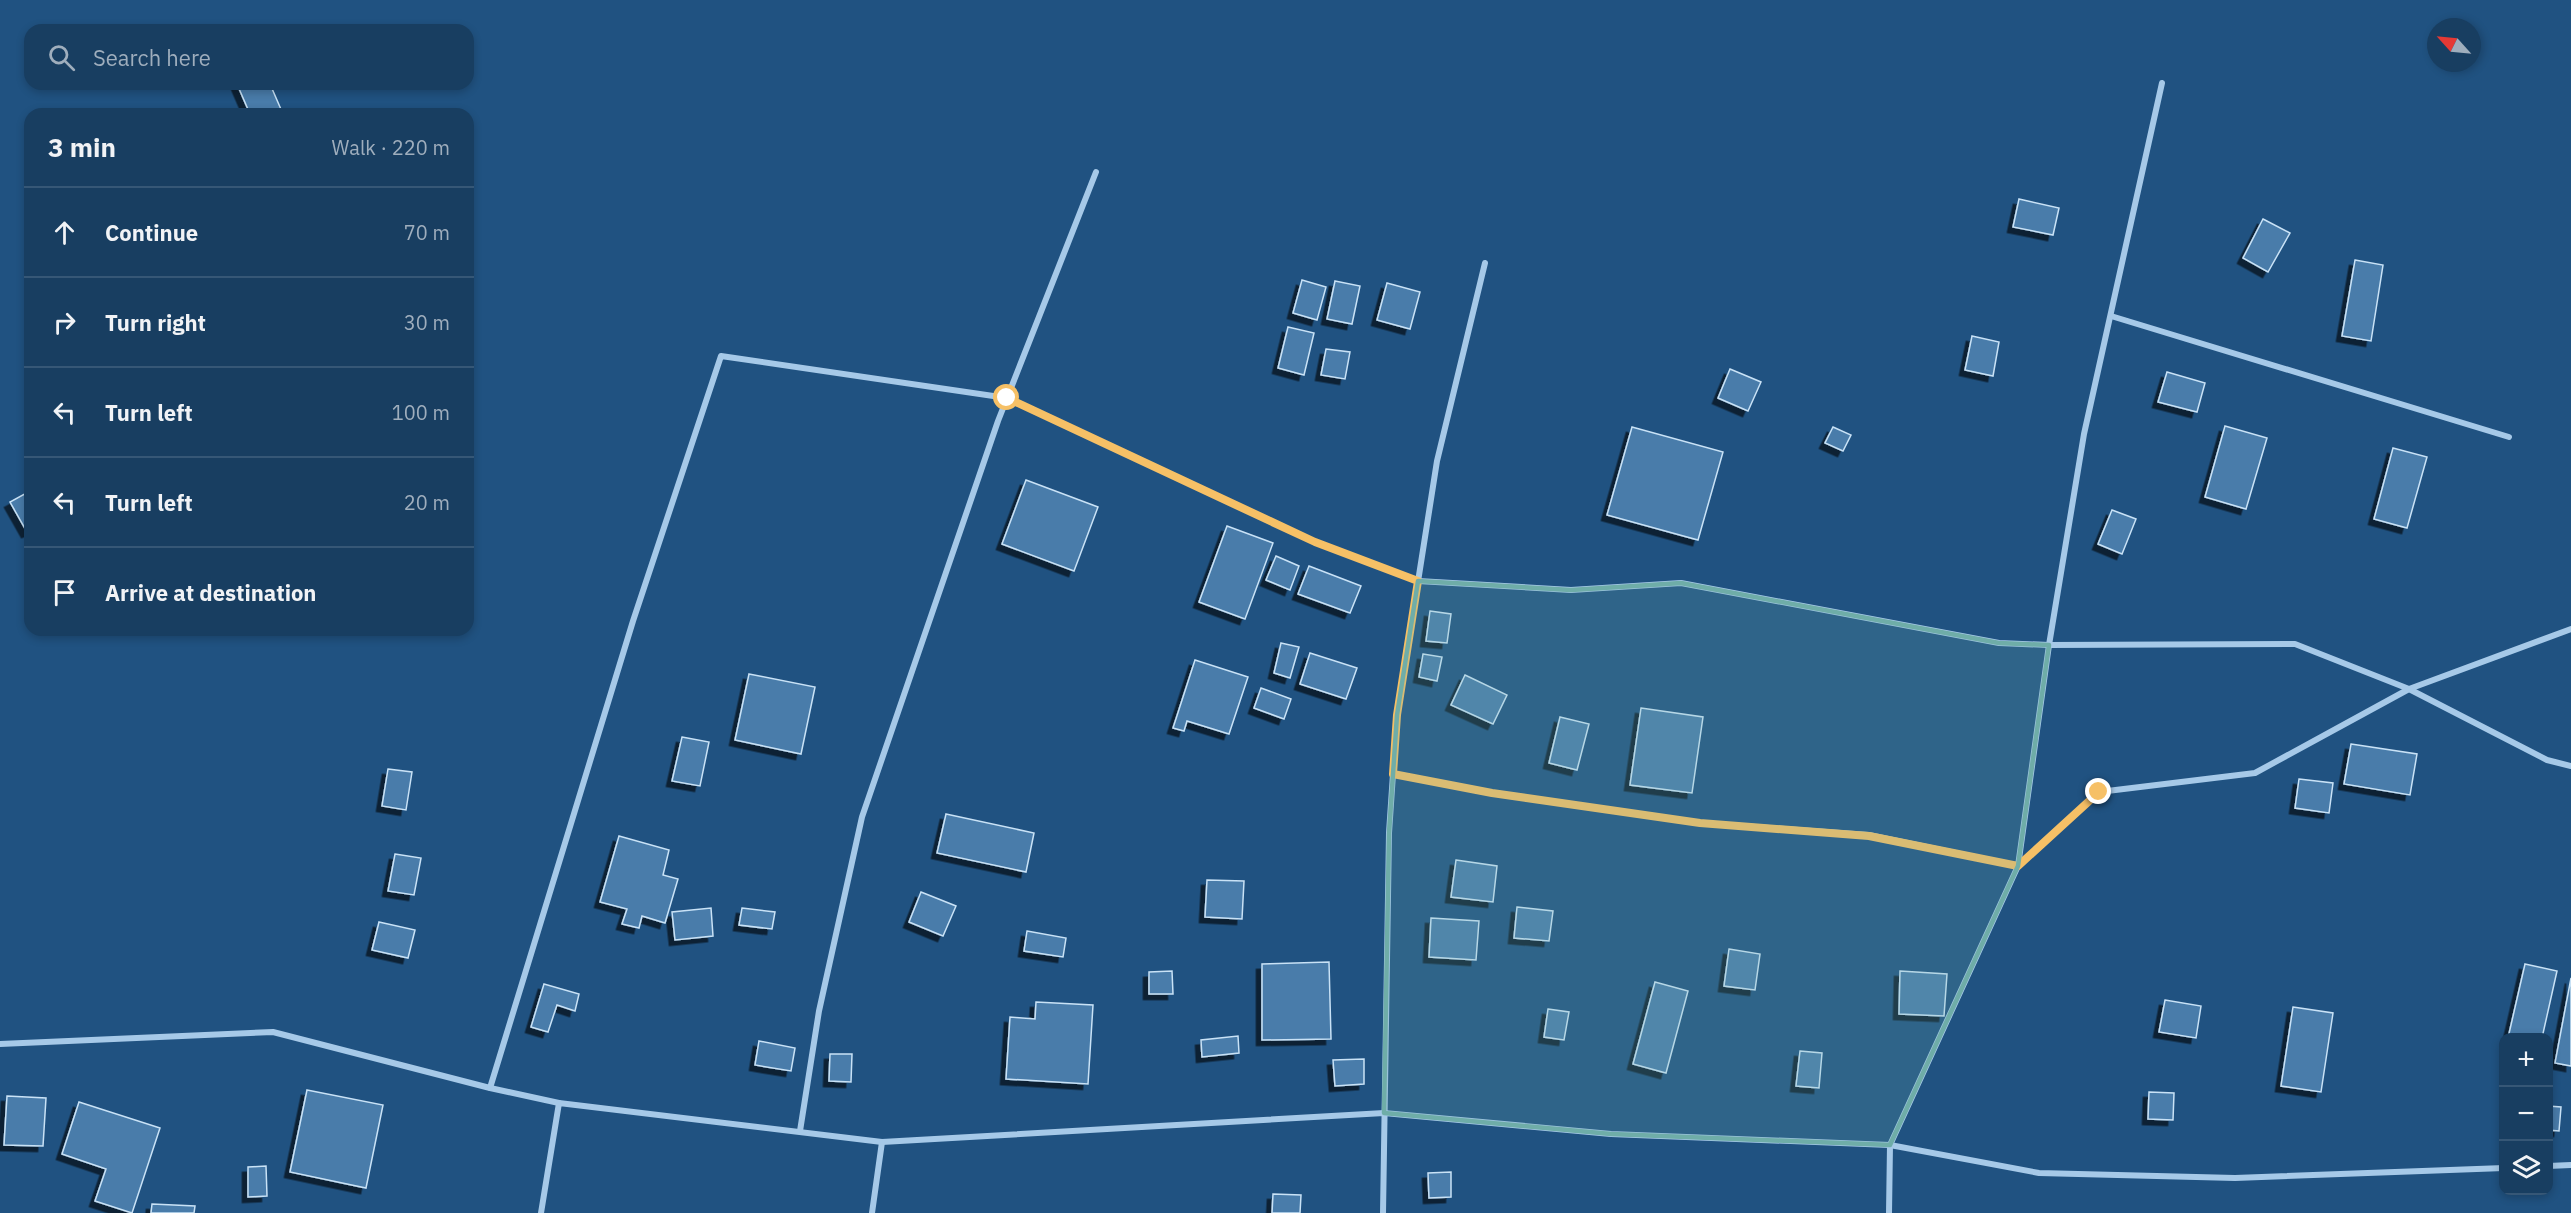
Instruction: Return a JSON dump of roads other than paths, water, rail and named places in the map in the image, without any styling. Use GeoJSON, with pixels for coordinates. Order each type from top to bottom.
{"type":"FeatureCollection","features":[{"type":"Feature","properties":{"kind":"street"},"geometry":{"type":"LineString","coordinates":[[1889,1213],[1890,1145],[2018,866],[2049,645],[2084,434],[2162,83]]}},
{"type":"Feature","properties":{"kind":"street"},"geometry":{"type":"LineString","coordinates":[[800,1131],[819,1011],[862,817],[1007,398],[1096,172]]}},
{"type":"Feature","properties":{"kind":"street"},"geometry":{"type":"LineString","coordinates":[[1383,1213],[1389,833],[1397,715],[1437,460],[1485,263]]}},
{"type":"Feature","properties":{"kind":"street"},"geometry":{"type":"LineString","coordinates":[[2111,316],[2509,436]]}},
{"type":"Feature","properties":{"kind":"street"},"geometry":{"type":"LineString","coordinates":[[490,1088],[633,621],[721,356],[1007,398],[1315,542],[1418,581],[1571,590],[1681,583],[1999,643],[2049,645],[2295,644],[2409,689],[2547,760],[2571,766]]}},
{"type":"Feature","properties":{"kind":"street"},"geometry":{"type":"LineString","coordinates":[[2018,866],[2099,792],[2255,773],[2409,689],[2571,629]]}},
{"type":"Feature","properties":{"kind":"street"},"geometry":{"type":"LineString","coordinates":[[1393,774],[1492,793],[1700,823],[1869,836],[2018,866]]}},
{"type":"Feature","properties":{"kind":"street"},"geometry":{"type":"LineString","coordinates":[[0,1044],[273,1032],[490,1088],[559,1103],[882,1142],[1384,1113],[1611,1134],[1890,1145],[2039,1173],[2235,1178],[2499,1168]]}},
{"type":"Feature","properties":{"kind":"street"},"geometry":{"type":"LineString","coordinates":[[541,1213],[559,1103]]}},
{"type":"Feature","properties":{"kind":"street"},"geometry":{"type":"LineString","coordinates":[[872,1213],[882,1142]]}},
{"type":"Feature","properties":{"kind":"street"},"geometry":{"type":"LineString","coordinates":[[2553,1166],[2571,1165]]}}]}
